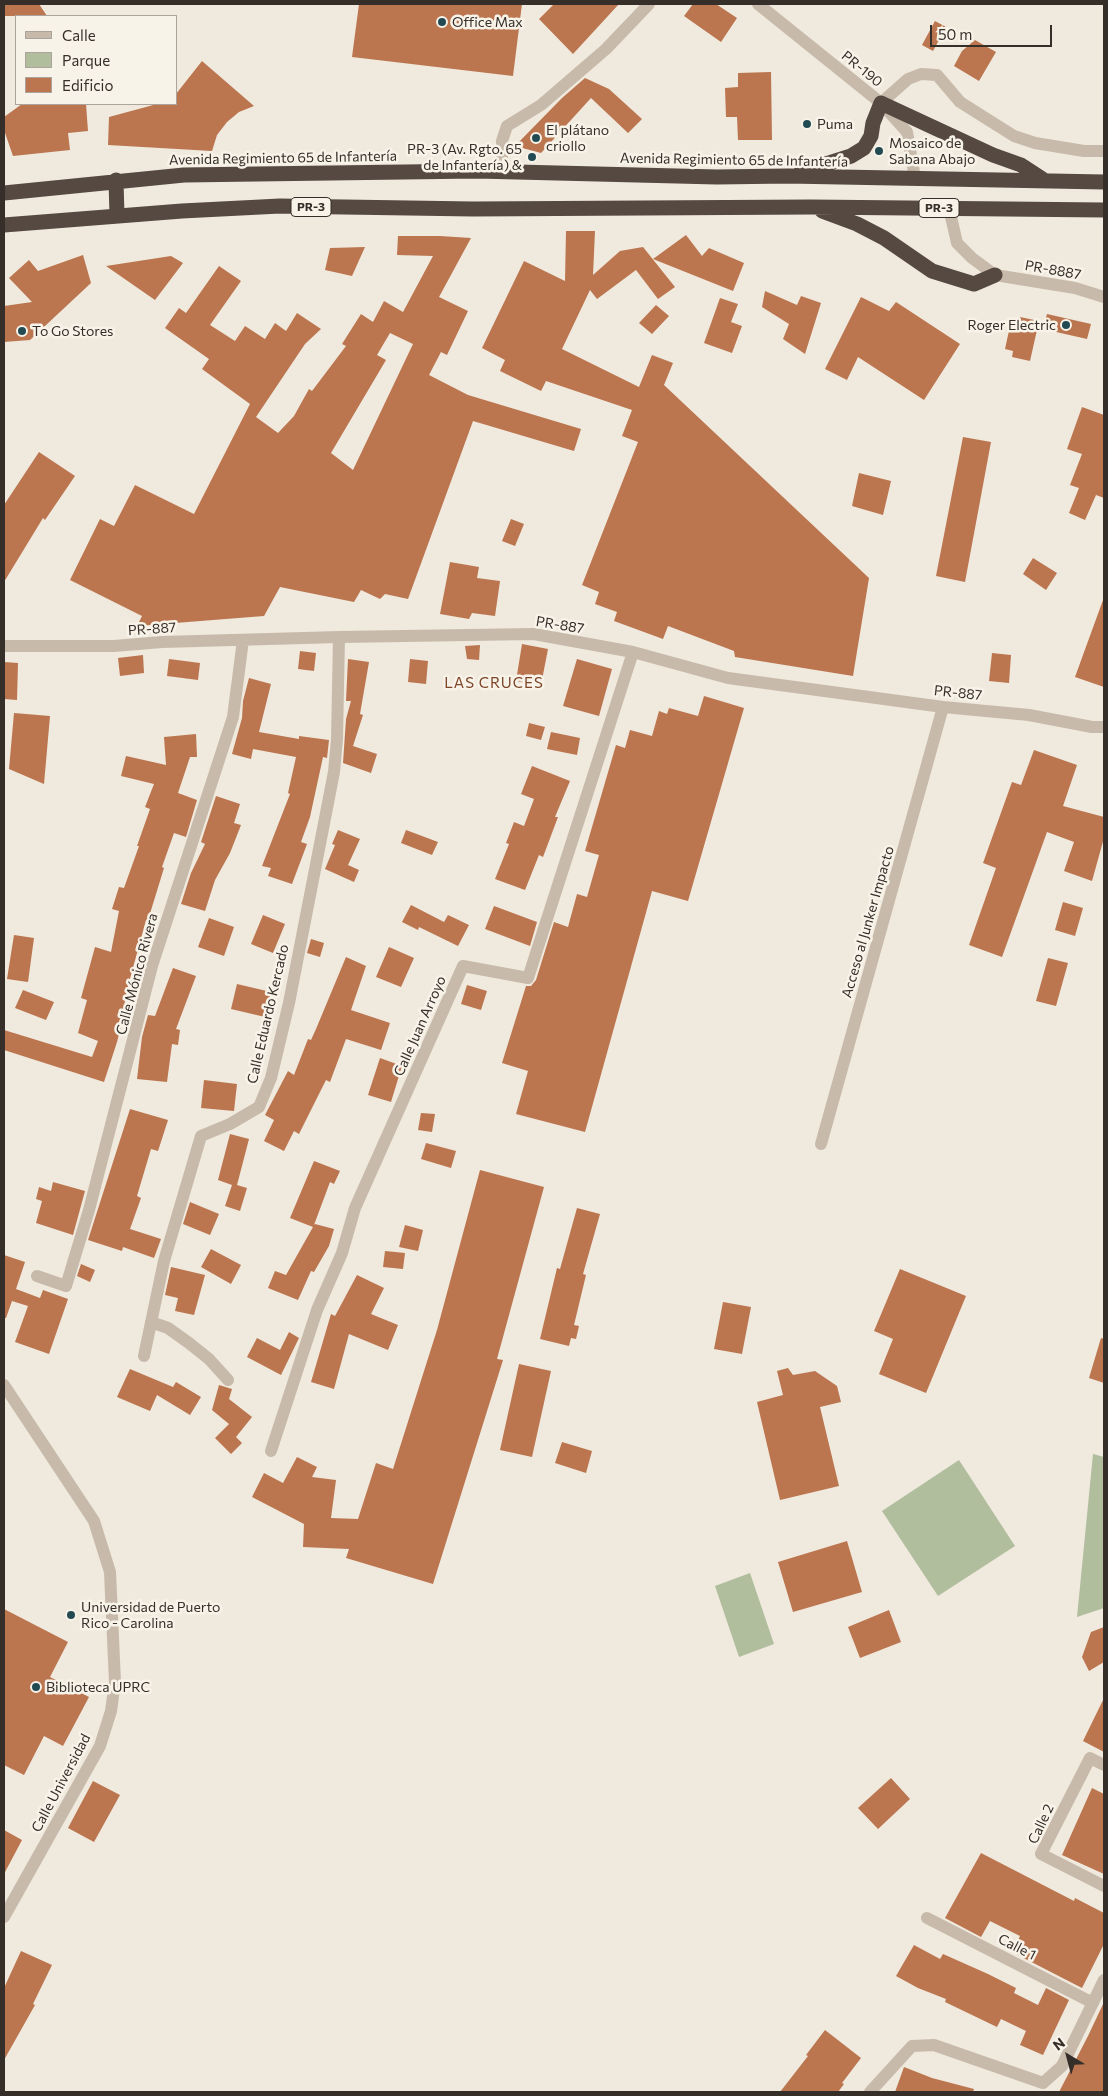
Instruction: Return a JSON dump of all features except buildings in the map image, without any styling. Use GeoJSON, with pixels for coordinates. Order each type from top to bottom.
{"type":"FeatureCollection","features":[{"type":"Feature","properties":{"kind":"highway"},"geometry":{"type":"LineString","coordinates":[[788,176],[851,156],[864,148],[871,136],[873,123],[881,103],[993,155],[1021,165],[1044,180]]}},
{"type":"Feature","properties":{"kind":"highway","name":"Avenida Regimiento 65 de Infantería"},"geometry":{"type":"LineString","coordinates":[[4,193],[116,180],[184,175],[502,172],[1104,182]]}},
{"type":"Feature","properties":{"kind":"highway"},"geometry":{"type":"LineString","coordinates":[[116,180],[117,216]]}},
{"type":"Feature","properties":{"kind":"highway","name":"PR-3"},"geometry":{"type":"LineString","coordinates":[[4,225],[280,206],[472,209],[949,208],[1104,210]]}},
{"type":"Feature","properties":{"kind":"highway"},"geometry":{"type":"LineString","coordinates":[[811,208],[857,224],[884,238],[932,271],[974,284],[995,275]]}},
{"type":"Feature","properties":{"kind":"street"},"geometry":{"type":"LineString","coordinates":[[502,172],[502,141],[507,126],[541,105],[606,49],[649,4]]}},
{"type":"Feature","properties":{"kind":"street","name":"PR-190"},"geometry":{"type":"LineString","coordinates":[[758,4],[881,103],[907,132],[915,178]]}},
{"type":"Feature","properties":{"kind":"street"},"geometry":{"type":"LineString","coordinates":[[881,103],[908,79],[921,74],[937,76],[960,102],[1014,136],[1035,143],[1084,151],[1104,151]]}},
{"type":"Feature","properties":{"kind":"street"},"geometry":{"type":"LineString","coordinates":[[949,208],[957,243],[972,258],[995,275]]}},
{"type":"Feature","properties":{"kind":"street","name":"PR-8887"},"geometry":{"type":"LineString","coordinates":[[995,275],[1075,288],[1104,297]]}},
{"type":"Feature","properties":{"kind":"street","name":"PR-887"},"geometry":{"type":"LineString","coordinates":[[4,646],[114,646],[162,642],[534,634],[633,652],[728,678],[943,707],[1029,715],[1092,727],[1104,727]]}},
{"type":"Feature","properties":{"kind":"street","name":"Calle Eduardo Kercado"},"geometry":{"type":"LineString","coordinates":[[144,1356],[164,1261],[201,1136],[230,1124],[259,1108],[271,1078],[289,1003],[334,772],[337,739],[339,637]]}},
{"type":"Feature","properties":{"kind":"street","name":"Calle Mónico Rivera"},"geometry":{"type":"LineString","coordinates":[[37,1276],[66,1286],[92,1201],[152,966],[233,717],[243,640]]}},
{"type":"Feature","properties":{"kind":"street","name":"Calle Juan Arroyo"},"geometry":{"type":"LineString","coordinates":[[271,1451],[317,1310],[342,1253],[355,1208],[463,966],[528,978],[633,652]]}},
{"type":"Feature","properties":{"kind":"street","name":"Acceso al Junker Impacto"},"geometry":{"type":"LineString","coordinates":[[821,1144],[943,707]]}},
{"type":"Feature","properties":{"kind":"street"},"geometry":{"type":"LineString","coordinates":[[151,1322],[168,1328],[210,1359],[228,1380]]}},
{"type":"Feature","properties":{"kind":"street","name":"Calle Universidad"},"geometry":{"type":"LineString","coordinates":[[4,1385],[94,1521],[110,1572],[115,1682],[111,1711],[100,1746],[4,1917]]}},
{"type":"Feature","properties":{"kind":"street","name":"Calle 2"},"geometry":{"type":"LineString","coordinates":[[1104,1765],[1090,1758],[1041,1854],[1104,1886]]}},
{"type":"Feature","properties":{"kind":"street","name":"Calle 1"},"geometry":{"type":"LineString","coordinates":[[927,1918],[1093,2003]]}},
{"type":"Feature","properties":{"kind":"street"},"geometry":{"type":"LineString","coordinates":[[870,2092],[912,2046],[934,2045],[1043,2083],[1062,2066],[1104,1980]]}},
{"type":"Feature","properties":{"kind":"green space"},"geometry":{"type":"Polygon","coordinates":[[[1093,1454],[1104,1457],[1104,1608],[1077,1617],[1093,1454]]]}},
{"type":"Feature","properties":{"kind":"green space"},"geometry":{"type":"Polygon","coordinates":[[[959,1460],[1015,1546],[938,1596],[882,1511],[959,1460]]]}},
{"type":"Feature","properties":{"kind":"green space"},"geometry":{"type":"Polygon","coordinates":[[[750,1573],[774,1644],[739,1657],[715,1586],[750,1573]]]}},
{"type":"Feature","properties":{"kind":"place","name":"Office Max"},"geometry":{"type":"Point","coordinates":[442,22]}},
{"type":"Feature","properties":{"kind":"place","name":"Puma"},"geometry":{"type":"Point","coordinates":[807,124]}},
{"type":"Feature","properties":{"kind":"place","name":"El plátano criollo"},"geometry":{"type":"Point","coordinates":[536,138]}},
{"type":"Feature","properties":{"kind":"place","name":"Mosaico de Sabana Abajo"},"geometry":{"type":"Point","coordinates":[879,151]}},
{"type":"Feature","properties":{"kind":"place","name":"PR-3 (Av. Rgto. 65 de Infantería) &"},"geometry":{"type":"Point","coordinates":[532,157]}},
{"type":"Feature","properties":{"kind":"place","name":"Roger Electric"},"geometry":{"type":"Point","coordinates":[1066,325]}},
{"type":"Feature","properties":{"kind":"place","name":"To Go Stores"},"geometry":{"type":"Point","coordinates":[22,331]}},
{"type":"Feature","properties":{"kind":"place","name":"Universidad de Puerto Rico - Carolina"},"geometry":{"type":"Point","coordinates":[71,1615]}},
{"type":"Feature","properties":{"kind":"place","name":"Biblioteca UPRC"},"geometry":{"type":"Point","coordinates":[36,1687]}},
{"type":"Feature","properties":{"kind":"district","name":"LAS CRUCES"},"geometry":{"type":"Point","coordinates":[494,683]}}]}
